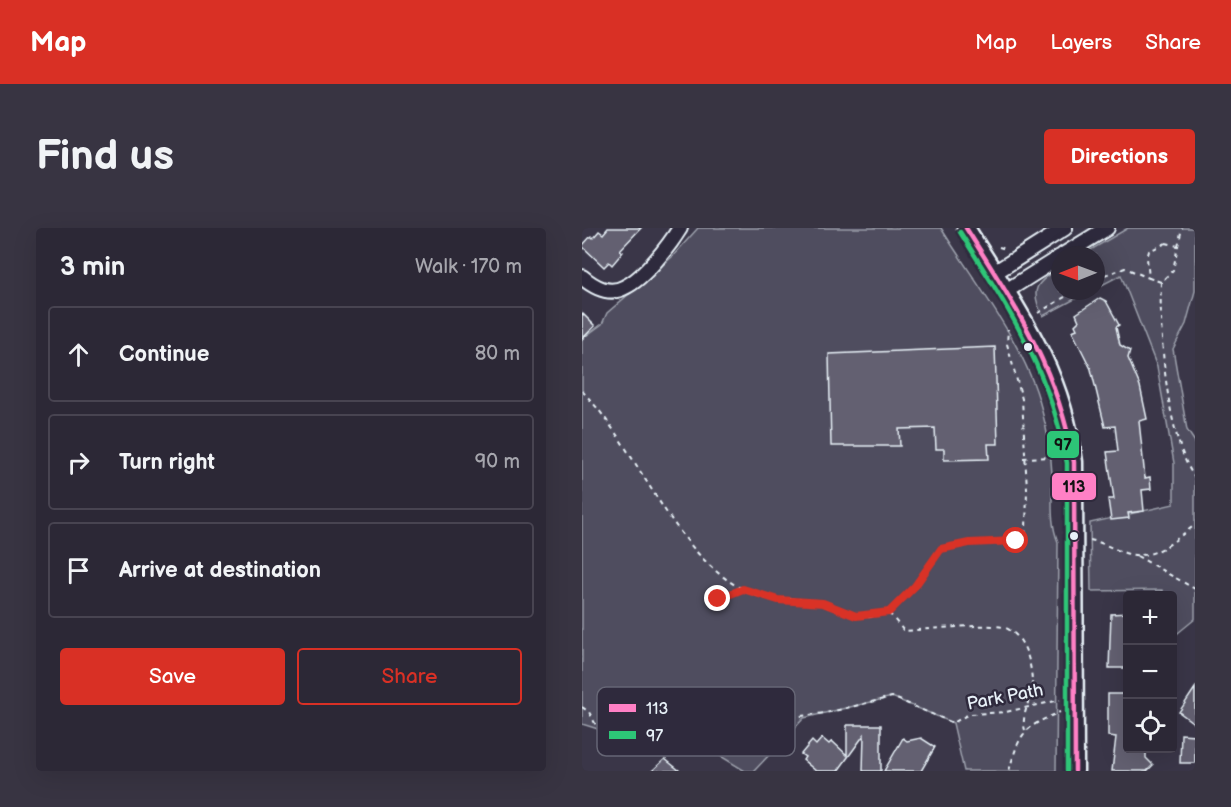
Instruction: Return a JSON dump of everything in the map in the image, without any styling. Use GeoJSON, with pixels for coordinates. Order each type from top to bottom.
{"type":"FeatureCollection","features":[{"type":"Feature","properties":{"kind":"street"},"geometry":{"type":"LineString","coordinates":[[582,277],[601,290],[614,291],[625,287],[651,264],[681,228]]}},
{"type":"Feature","properties":{"kind":"street"},"geometry":{"type":"LineString","coordinates":[[966,228],[1039,346],[1060,396],[1074,462],[1075,771]]}},
{"type":"Feature","properties":{"kind":"street"},"geometry":{"type":"LineString","coordinates":[[994,273],[1065,228]]}},
{"type":"Feature","properties":{"kind":"street"},"geometry":{"type":"LineString","coordinates":[[1078,246],[1107,228]]}},
{"type":"Feature","properties":{"kind":"street"},"geometry":{"type":"LineString","coordinates":[[1005,291],[1051,263]]}},
{"type":"Feature","properties":{"kind":"path"},"geometry":{"type":"LineString","coordinates":[[1182,228],[1173,270],[1161,282],[1159,320],[1163,361],[1180,451],[1195,478]]}},
{"type":"Feature","properties":{"kind":"path"},"geometry":{"type":"LineString","coordinates":[[1149,278],[1147,258],[1149,251],[1160,244],[1178,246]]}},
{"type":"Feature","properties":{"kind":"path"},"geometry":{"type":"LineString","coordinates":[[1105,275],[1125,268],[1161,282]]}},
{"type":"Feature","properties":{"kind":"path"},"geometry":{"type":"LineString","coordinates":[[1038,313],[1060,300]]}},
{"type":"Feature","properties":{"kind":"path"},"geometry":{"type":"LineString","coordinates":[[582,391],[598,408],[627,447],[689,546],[711,566],[743,589],[778,600],[823,603],[856,616],[889,612],[915,586],[941,549],[969,543],[1016,541],[1023,537],[1026,530],[1027,497],[1023,458],[1022,399],[1007,344],[1008,329]]}},
{"type":"Feature","properties":{"kind":"path"},"geometry":{"type":"LineString","coordinates":[[1023,458],[1058,456]]}},
{"type":"Feature","properties":{"kind":"path"},"geometry":{"type":"LineString","coordinates":[[1137,556],[1159,552],[1195,525]]}},
{"type":"Feature","properties":{"kind":"path"},"geometry":{"type":"LineString","coordinates":[[1075,539],[1095,541],[1137,556],[1195,589]]}},
{"type":"Feature","properties":{"kind":"path"},"geometry":{"type":"LineString","coordinates":[[718,599],[743,589]]}},
{"type":"Feature","properties":{"kind":"path"},"geometry":{"type":"LineString","coordinates":[[889,612],[904,631],[1006,628],[1021,639],[1032,681],[1029,706],[1024,716],[1025,730]]}},
{"type":"Feature","properties":{"kind":"path","name":"Park Path"},"geometry":{"type":"LineString","coordinates":[[795,717],[826,713],[892,697],[953,723],[969,714],[983,715],[1060,700]]}},
{"type":"Feature","properties":{"kind":"path","name":"Park Path"},"geometry":{"type":"LineString","coordinates":[[582,707],[589,712],[597,727]]}},
{"type":"Feature","properties":{"kind":"path"},"geometry":{"type":"LineString","coordinates":[[1009,771],[1016,746],[1025,730],[1060,711]]}},
{"type":"Feature","properties":{"kind":"shaded area"},"geometry":{"type":"Polygon","coordinates":[[[698,228],[941,228],[1011,337],[1034,383],[1043,415],[1050,449],[1052,517],[1058,542],[1056,771],[964,771],[953,723],[892,697],[804,718],[795,728],[795,687],[597,687],[597,729],[582,724],[582,339],[602,324],[607,313],[672,257],[698,228]]]}},
{"type":"Feature","properties":{"kind":"shaded area"},"geometry":{"type":"Polygon","coordinates":[[[1128,228],[1195,228],[1195,291],[1186,324],[1173,349],[1187,430],[1195,442],[1195,619],[1177,634],[1177,591],[1091,591],[1090,523],[1174,504],[1174,463],[1157,367],[1121,275],[1105,283],[1105,246],[1097,246],[1128,228]]]}},
{"type":"Feature","properties":{"kind":"shaded area"},"geometry":{"type":"Polygon","coordinates":[[[1051,274],[1051,300],[1073,300],[1043,316],[1036,300],[1036,293],[1040,282],[1051,274]]]}},
{"type":"Feature","properties":{"kind":"shaded area"},"geometry":{"type":"Polygon","coordinates":[[[721,756],[768,756],[754,771],[745,771],[721,756]]]}},
{"type":"Feature","properties":{"kind":"building"},"geometry":{"type":"Polygon","coordinates":[[[608,228],[641,228],[620,250],[623,252],[612,265],[609,262],[604,267],[582,246],[591,236],[593,238],[599,231],[603,234],[608,228]]]}},
{"type":"Feature","properties":{"kind":"building"},"geometry":{"type":"Polygon","coordinates":[[[1097,300],[1106,301],[1119,325],[1116,327],[1120,345],[1130,351],[1128,358],[1140,386],[1147,419],[1139,421],[1145,478],[1150,477],[1151,489],[1142,490],[1144,511],[1128,513],[1129,518],[1111,520],[1108,499],[1114,499],[1107,452],[1118,451],[1115,426],[1105,427],[1091,369],[1072,331],[1077,329],[1075,325],[1079,321],[1076,314],[1097,300]]]}},
{"type":"Feature","properties":{"kind":"building"},"geometry":{"type":"Polygon","coordinates":[[[582,313],[595,326],[582,339],[582,313]]]}},
{"type":"Feature","properties":{"kind":"building"},"geometry":{"type":"Polygon","coordinates":[[[995,347],[998,444],[988,444],[989,459],[944,460],[944,449],[936,449],[935,428],[899,429],[900,446],[831,446],[829,354],[995,347]]]}},
{"type":"Feature","properties":{"kind":"building"},"geometry":{"type":"Polygon","coordinates":[[[1123,613],[1123,668],[1109,668],[1111,614],[1123,613]]]}},
{"type":"Feature","properties":{"kind":"building"},"geometry":{"type":"Polygon","coordinates":[[[1195,688],[1195,724],[1179,712],[1195,688]]]}},
{"type":"Feature","properties":{"kind":"building"},"geometry":{"type":"Polygon","coordinates":[[[1108,694],[1123,694],[1123,753],[1146,753],[1146,758],[1153,765],[1147,771],[1112,771],[1116,737],[1108,736],[1108,694]]]}},
{"type":"Feature","properties":{"kind":"building"},"geometry":{"type":"Polygon","coordinates":[[[847,725],[881,725],[881,771],[863,771],[864,735],[838,771],[816,771],[803,760],[805,757],[801,754],[812,741],[816,745],[822,738],[829,744],[832,741],[847,755],[847,725]]]}},
{"type":"Feature","properties":{"kind":"building"},"geometry":{"type":"Polygon","coordinates":[[[1181,734],[1195,735],[1195,763],[1180,763],[1181,734]]]}},
{"type":"Feature","properties":{"kind":"building"},"geometry":{"type":"Polygon","coordinates":[[[903,738],[907,741],[921,738],[935,747],[921,771],[884,771],[903,738]]]}},
{"type":"Feature","properties":{"kind":"building"},"geometry":{"type":"Polygon","coordinates":[[[665,759],[680,771],[652,771],[665,759]]]}},
{"type":"Feature","properties":{"kind":"transit line","name":"113"},"geometry":{"type":"LineString","coordinates":[[966,228],[1018,312],[1046,367],[1067,428],[1074,462],[1075,771]]}},
{"type":"Feature","properties":{"kind":"transit line","name":"97"},"geometry":{"type":"LineString","coordinates":[[960,232],[1011,315],[1039,370],[1060,430],[1067,463],[1067,771]]}},
{"type":"Feature","properties":{"kind":"route"},"geometry":{"type":"LineString","coordinates":[[718,599],[743,589],[758,596],[778,600],[807,600],[823,603],[856,616],[889,612],[915,586],[941,549],[969,543],[1016,541]]}}]}
